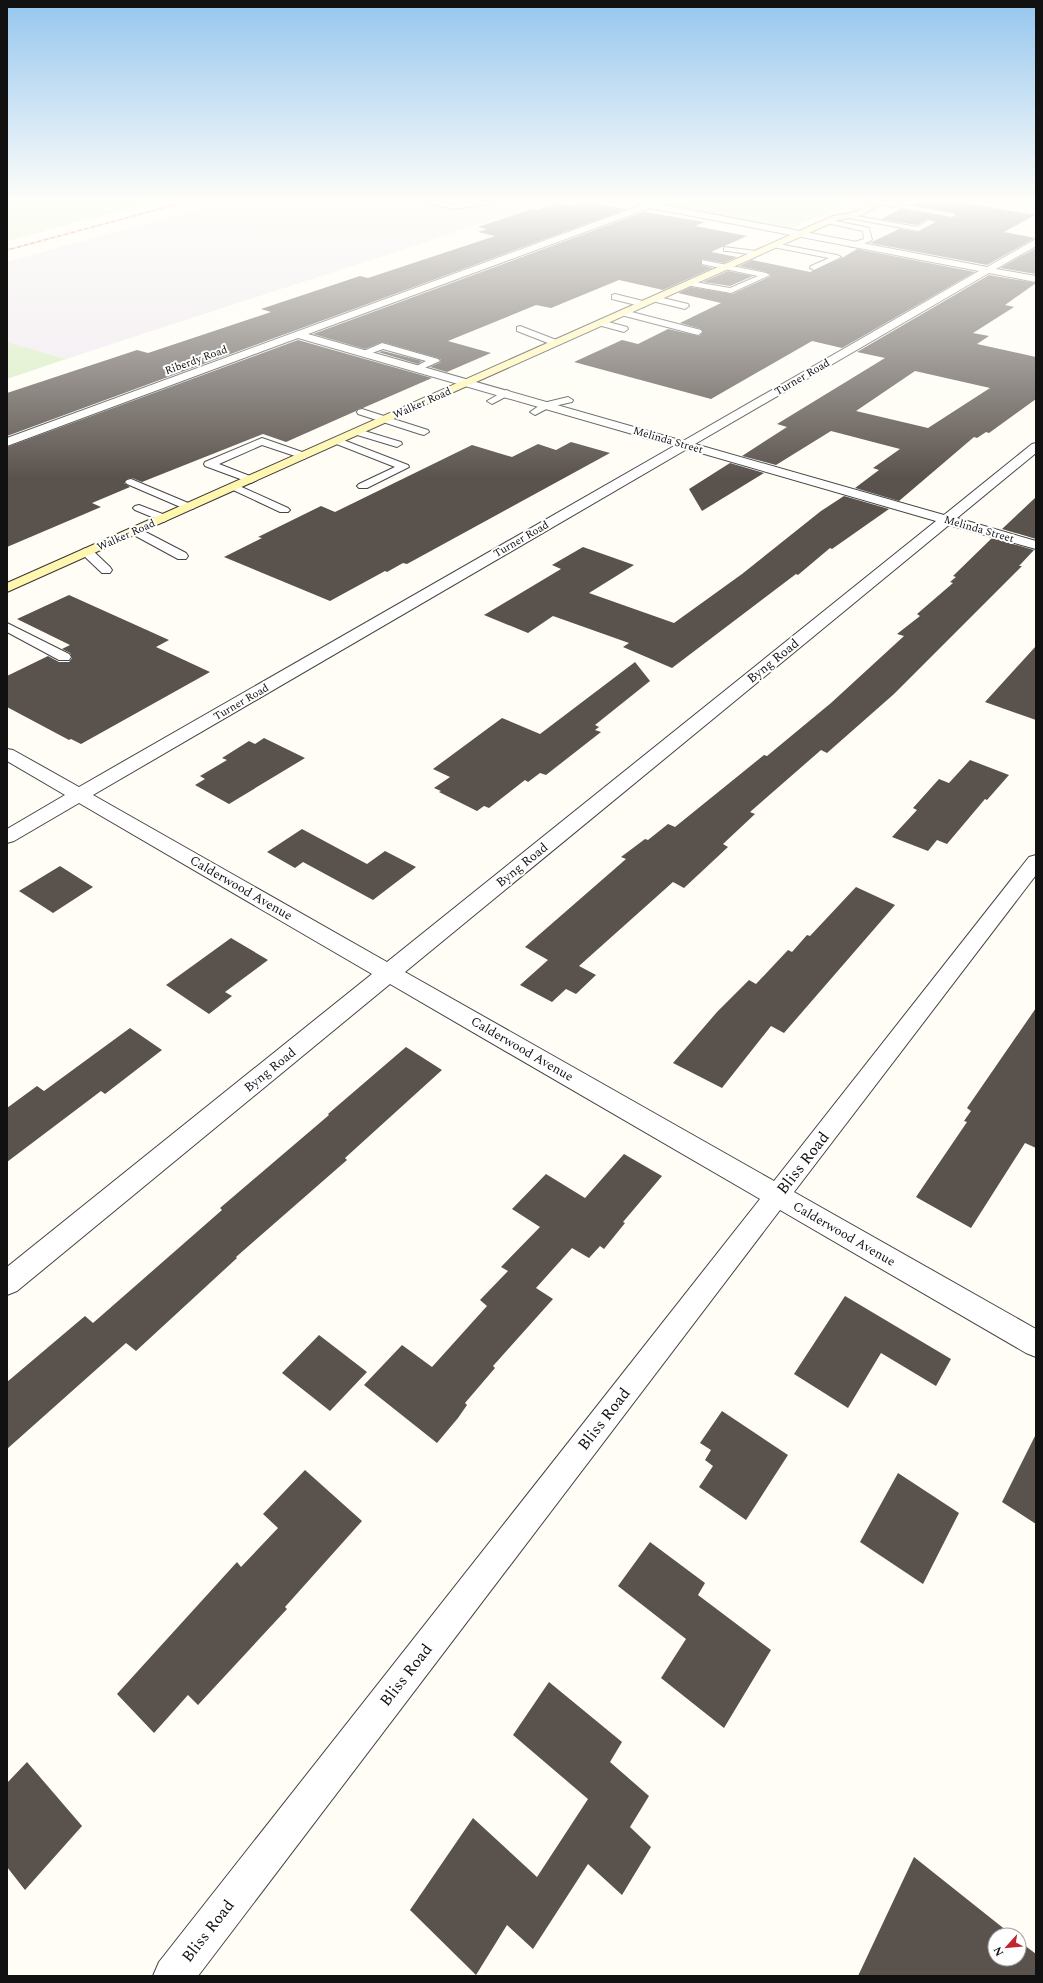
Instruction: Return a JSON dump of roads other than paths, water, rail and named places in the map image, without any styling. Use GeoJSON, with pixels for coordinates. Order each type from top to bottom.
{"type":"FeatureCollection","features":[{"type":"Feature","properties":{"kind":"main road","name":"Walker Road"},"geometry":{"type":"LineString","coordinates":[[7,588],[669,293]]}},
{"type":"Feature","properties":{"kind":"street","name":"Riberdy Road"},"geometry":{"type":"LineString","coordinates":[[7,442],[412,293]]}},
{"type":"Feature","properties":{"kind":"street","name":"Turner Road"},"geometry":{"type":"LineString","coordinates":[[7,837],[949,293]]}},
{"type":"Feature","properties":{"kind":"street","name":"Melinda Street"},"geometry":{"type":"LineString","coordinates":[[299,334],[1036,545]]}},
{"type":"Feature","properties":{"kind":"street","name":"Byng Road"},"geometry":{"type":"LineString","coordinates":[[7,1284],[1036,447]]}},
{"type":"Feature","properties":{"kind":"street","name":"Calderwood Avenue"},"geometry":{"type":"LineString","coordinates":[[7,754],[1036,1344]]}},
{"type":"Feature","properties":{"kind":"street","name":"Bliss Road"},"geometry":{"type":"LineString","coordinates":[[173,1976],[1036,861]]}},
{"type":"Feature","properties":{"kind":"lane"},"geometry":{"type":"LineString","coordinates":[[615,297],[644,304]]}},
{"type":"Feature","properties":{"kind":"lane"},"geometry":{"type":"LineString","coordinates":[[655,299],[685,306]]}},
{"type":"Feature","properties":{"kind":"lane"},"geometry":{"type":"LineString","coordinates":[[624,313],[698,332]]}},
{"type":"Feature","properties":{"kind":"lane"},"geometry":{"type":"LineString","coordinates":[[601,323],[624,329]]}},
{"type":"Feature","properties":{"kind":"lane"},"geometry":{"type":"LineString","coordinates":[[520,329],[556,343]]}},
{"type":"Feature","properties":{"kind":"lane"},"geometry":{"type":"LineString","coordinates":[[364,353],[382,346],[435,361],[418,368]]}},
{"type":"Feature","properties":{"kind":"lane"},"geometry":{"type":"LineString","coordinates":[[492,401],[506,393]]}},
{"type":"Feature","properties":{"kind":"lane"},"geometry":{"type":"LineString","coordinates":[[535,412],[547,405],[568,400]]}},
{"type":"Feature","properties":{"kind":"lane"},"geometry":{"type":"LineString","coordinates":[[362,412],[424,432]]}},
{"type":"Feature","properties":{"kind":"lane"},"geometry":{"type":"LineString","coordinates":[[358,432],[397,444]]}},
{"type":"Feature","properties":{"kind":"lane"},"geometry":{"type":"LineString","coordinates":[[338,440],[404,467],[363,486]]}},
{"type":"Feature","properties":{"kind":"lane"},"geometry":{"type":"LineString","coordinates":[[251,480],[209,464],[262,441],[304,456]]}},
{"type":"Feature","properties":{"kind":"lane"},"geometry":{"type":"LineString","coordinates":[[131,482],[189,507]]}},
{"type":"Feature","properties":{"kind":"lane"},"geometry":{"type":"LineString","coordinates":[[235,487],[284,510]]}},
{"type":"Feature","properties":{"kind":"lane"},"geometry":{"type":"LineString","coordinates":[[139,508],[164,518]]}},
{"type":"Feature","properties":{"kind":"lane"},"geometry":{"type":"LineString","coordinates":[[136,531],[182,556]]}},
{"type":"Feature","properties":{"kind":"lane"},"geometry":{"type":"LineString","coordinates":[[87,552],[106,570]]}},
{"type":"Feature","properties":{"kind":"lane"},"geometry":{"type":"LineString","coordinates":[[7,626],[64,657]]}}]}
